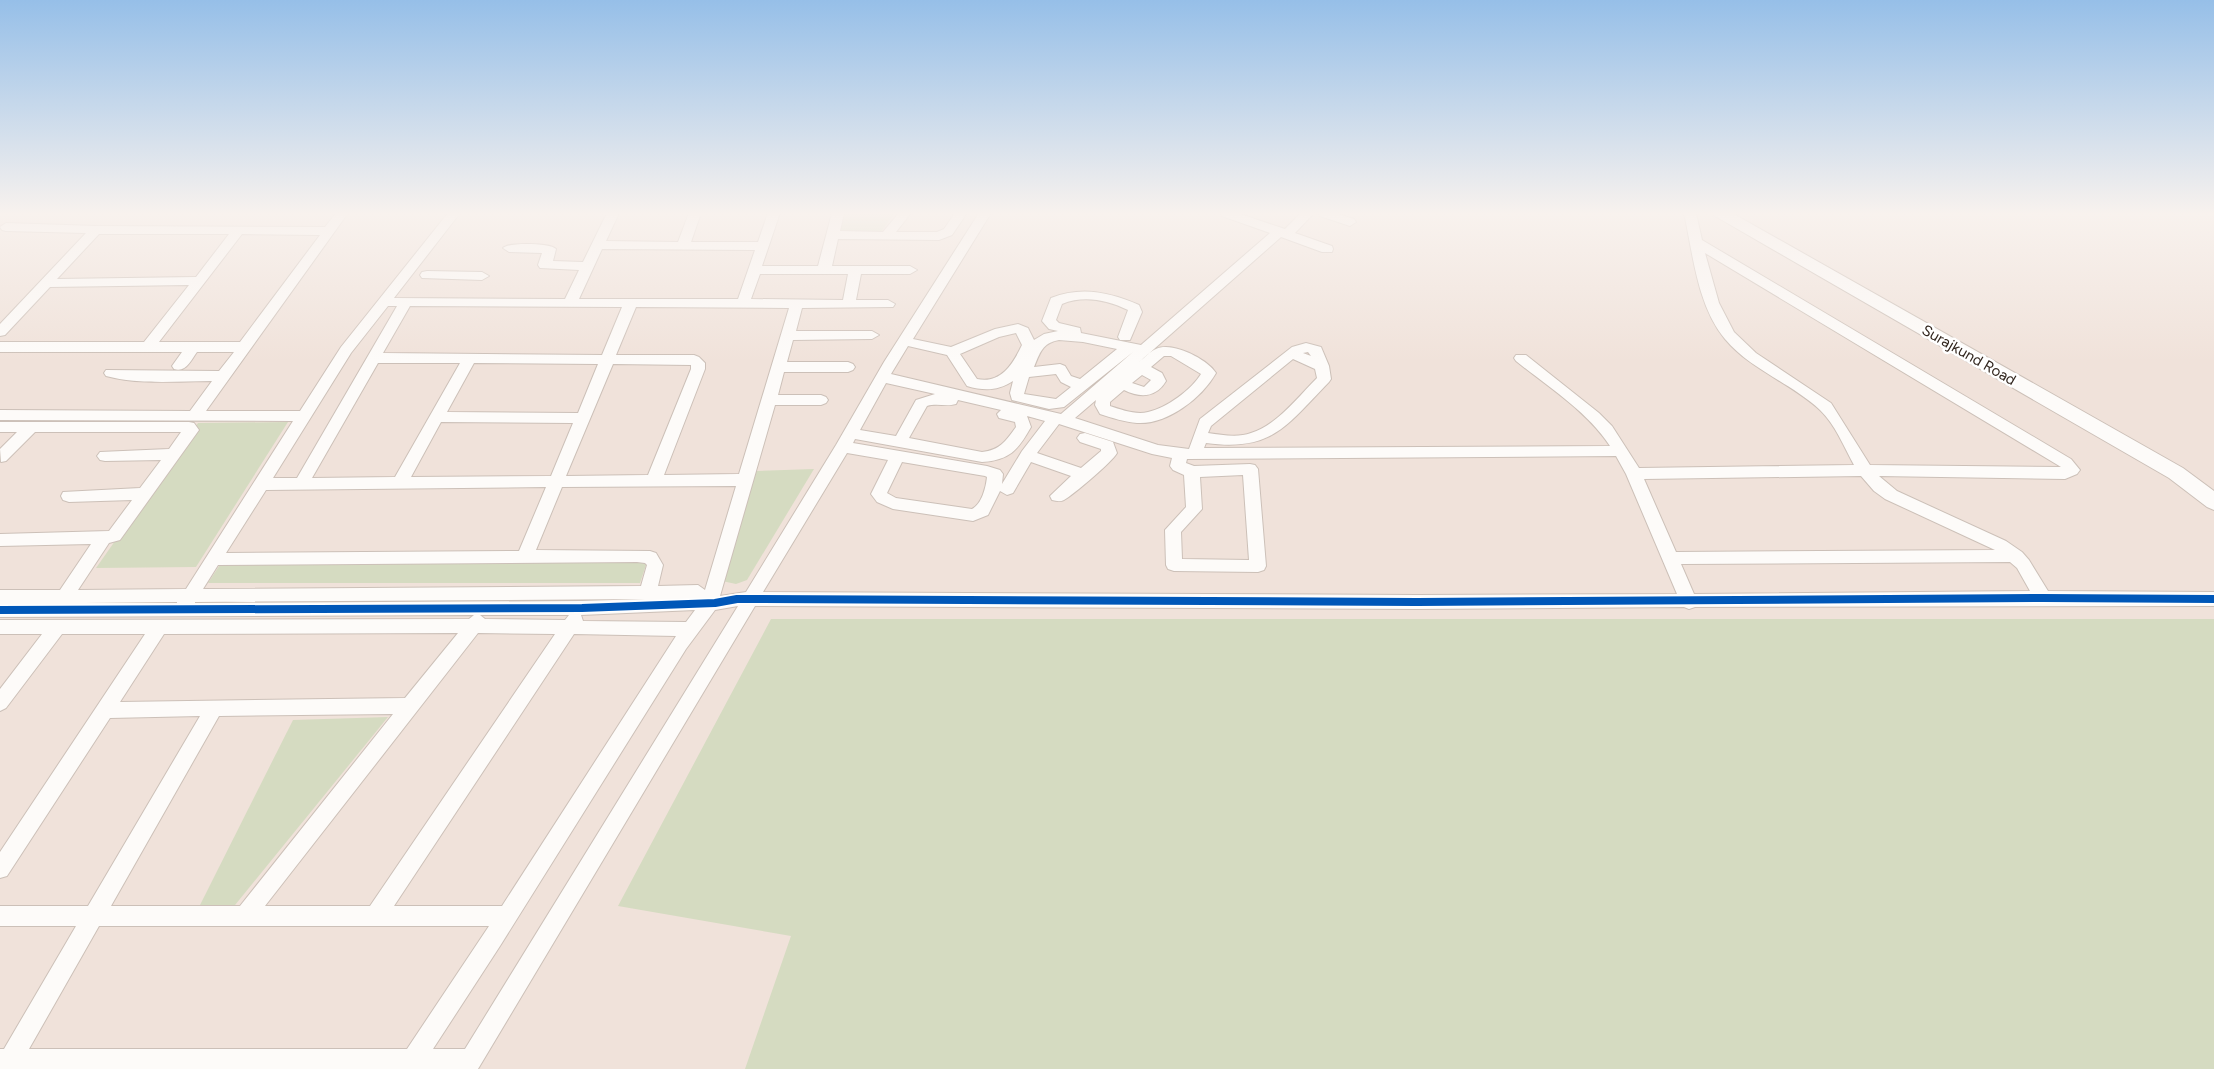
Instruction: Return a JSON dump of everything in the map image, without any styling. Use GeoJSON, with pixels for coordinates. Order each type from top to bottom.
{"type":"FeatureCollection","features":[{"type":"Feature","properties":{"kind":"main road","name":"Surajkund Road"},"geometry":{"type":"LineString","coordinates":[[1808,263],[2176,473],[2214,502]]}},
{"type":"Feature","properties":{"kind":"main road","name":"Surajkund Road"},"geometry":{"type":"LineString","coordinates":[[1826,263],[2073,403],[2214,487]]}},
{"type":"Feature","properties":{"kind":"street"},"geometry":{"type":"LineString","coordinates":[[0,332],[66,263]]}},
{"type":"Feature","properties":{"kind":"street"},"geometry":{"type":"LineString","coordinates":[[149,346],[213,263]]}},
{"type":"Feature","properties":{"kind":"street"},"geometry":{"type":"LineString","coordinates":[[194,416],[305,263]]}},
{"type":"Feature","properties":{"kind":"street"},"geometry":{"type":"LineString","coordinates":[[186,603],[346,350],[414,263]]}},
{"type":"Feature","properties":{"kind":"street"},"geometry":{"type":"LineString","coordinates":[[546,263],[545,265],[588,266]]}},
{"type":"Feature","properties":{"kind":"street"},"geometry":{"type":"LineString","coordinates":[[570,303],[589,263]]}},
{"type":"Feature","properties":{"kind":"street"},"geometry":{"type":"LineString","coordinates":[[743,303],[757,263]]}},
{"type":"Feature","properties":{"kind":"street"},"geometry":{"type":"LineString","coordinates":[[824,270],[826,263]]}},
{"type":"Feature","properties":{"kind":"street"},"geometry":{"type":"LineString","coordinates":[[5,1060],[191,1064],[468,1065],[744,599],[847,440],[882,377],[954,263]]}},
{"type":"Feature","properties":{"kind":"street"},"geometry":{"type":"LineString","coordinates":[[1007,489],[1027,455],[1056,421],[1127,375],[1160,352],[1173,351],[1203,367],[1209,373],[1204,383],[1166,412],[1156,417],[1143,419],[1105,410],[1102,405],[1103,400],[1127,375],[1147,347],[1246,263]]}},
{"type":"Feature","properties":{"kind":"street"},"geometry":{"type":"LineString","coordinates":[[1701,263],[1706,288],[1728,333],[1750,355],[1826,407],[1833,415],[1872,482],[1891,495],[1991,540],[2016,556],[2023,564],[2043,598]]}},
{"type":"Feature","properties":{"kind":"street"},"geometry":{"type":"LineString","coordinates":[[1634,474],[1864,470],[2065,473],[2072,470],[2066,463],[1731,263]]}},
{"type":"Feature","properties":{"kind":"street"},"geometry":{"type":"LineString","coordinates":[[754,270],[910,270]]}},
{"type":"Feature","properties":{"kind":"street"},"geometry":{"type":"LineString","coordinates":[[849,304],[855,270]]}},
{"type":"Feature","properties":{"kind":"street"},"geometry":{"type":"LineString","coordinates":[[427,276],[482,276]]}},
{"type":"Feature","properties":{"kind":"street"},"geometry":{"type":"LineString","coordinates":[[47,284],[198,281]]}},
{"type":"Feature","properties":{"kind":"street"},"geometry":{"type":"LineString","coordinates":[[1126,342],[1071,335],[1041,341],[1034,350],[1024,373],[1017,390],[1017,397],[1025,400],[1059,404],[1083,386],[1126,342],[1135,312],[1134,308],[1115,298],[1077,295],[1063,297],[1056,300],[1053,306],[1049,321],[1054,326],[1064,329],[1126,342],[1147,347]]}},
{"type":"Feature","properties":{"kind":"street"},"geometry":{"type":"LineString","coordinates":[[382,302],[888,304]]}},
{"type":"Feature","properties":{"kind":"street"},"geometry":{"type":"LineString","coordinates":[[300,484],[406,302]]}},
{"type":"Feature","properties":{"kind":"street"},"geometry":{"type":"LineString","coordinates":[[525,556],[631,303]]}},
{"type":"Feature","properties":{"kind":"street"},"geometry":{"type":"LineString","coordinates":[[410,1065],[712,597],[797,303]]}},
{"type":"Feature","properties":{"kind":"street"},"geometry":{"type":"LineString","coordinates":[[904,342],[952,352],[995,333],[1018,328],[1023,331],[1029,345],[1015,372],[1003,380],[989,385],[972,383],[952,352]]}},
{"type":"Feature","properties":{"kind":"street"},"geometry":{"type":"LineString","coordinates":[[787,336],[872,335]]}},
{"type":"Feature","properties":{"kind":"street"},"geometry":{"type":"LineString","coordinates":[[179,366],[194,346]]}},
{"type":"Feature","properties":{"kind":"street"},"geometry":{"type":"LineString","coordinates":[[0,347],[245,347]]}},
{"type":"Feature","properties":{"kind":"street"},"geometry":{"type":"LineString","coordinates":[[1192,472],[1194,508],[1172,530],[1174,565],[1258,566],[1250,469],[1192,472],[1178,466],[1200,437],[1205,423],[1291,353],[1322,366],[1324,379],[1280,421],[1258,437],[1229,440],[1200,437]]}},
{"type":"Feature","properties":{"kind":"street"},"geometry":{"type":"LineString","coordinates":[[374,358],[691,360],[699,365],[654,481]]}},
{"type":"Feature","properties":{"kind":"street"},"geometry":{"type":"LineString","coordinates":[[1520,358],[1594,417],[1607,430],[1634,474],[1690,602]]}},
{"type":"Feature","properties":{"kind":"street"},"geometry":{"type":"LineString","coordinates":[[400,483],[469,359]]}},
{"type":"Feature","properties":{"kind":"street"},"geometry":{"type":"LineString","coordinates":[[778,367],[848,367]]}},
{"type":"Feature","properties":{"kind":"street"},"geometry":{"type":"LineString","coordinates":[[1024,373],[1060,369],[1066,379],[1083,386]]}},
{"type":"Feature","properties":{"kind":"street"},"geometry":{"type":"LineString","coordinates":[[111,373],[140,376],[224,376]]}},
{"type":"Feature","properties":{"kind":"street"},"geometry":{"type":"LineString","coordinates":[[882,377],[1056,421],[1158,450],[1188,454],[1621,451]]}},
{"type":"Feature","properties":{"kind":"street"},"geometry":{"type":"LineString","coordinates":[[847,440],[898,449],[995,474],[994,487],[982,511],[973,515],[893,503],[879,494],[898,449],[921,403],[932,399],[946,400],[1014,416],[1021,419],[1024,427],[1008,450],[998,456],[982,457],[898,449]]}},
{"type":"Feature","properties":{"kind":"street"},"geometry":{"type":"LineString","coordinates":[[769,400],[821,400]]}},
{"type":"Feature","properties":{"kind":"street"},"geometry":{"type":"LineString","coordinates":[[0,415],[303,416]]}},
{"type":"Feature","properties":{"kind":"street"},"geometry":{"type":"LineString","coordinates":[[437,417],[582,418]]}},
{"type":"Feature","properties":{"kind":"street"},"geometry":{"type":"LineString","coordinates":[[1056,421],[1108,446],[1109,453],[1058,496]]}},
{"type":"Feature","properties":{"kind":"street"},"geometry":{"type":"LineString","coordinates":[[0,428],[190,428],[190,432],[175,454],[116,534],[104,538],[0,540]]}},
{"type":"Feature","properties":{"kind":"street"},"geometry":{"type":"LineString","coordinates":[[1,457],[30,428]]}},
{"type":"Feature","properties":{"kind":"street"},"geometry":{"type":"LineString","coordinates":[[104,456],[175,454]]}},
{"type":"Feature","properties":{"kind":"street"},"geometry":{"type":"LineString","coordinates":[[1027,455],[1084,475]]}},
{"type":"Feature","properties":{"kind":"street"},"geometry":{"type":"LineString","coordinates":[[262,484],[746,480]]}},
{"type":"Feature","properties":{"kind":"street"},"geometry":{"type":"LineString","coordinates":[[69,496],[145,494]]}},
{"type":"Feature","properties":{"kind":"street"},"geometry":{"type":"LineString","coordinates":[[64,598],[104,538]]}},
{"type":"Feature","properties":{"kind":"street"},"geometry":{"type":"LineString","coordinates":[[1672,558],[2016,556]]}},
{"type":"Feature","properties":{"kind":"street"},"geometry":{"type":"LineString","coordinates":[[215,558],[650,557],[655,565],[647,593]]}},
{"type":"Feature","properties":{"kind":"street"},"geometry":{"type":"LineString","coordinates":[[0,610],[186,603],[647,593],[744,599],[1690,602],[2043,598],[2214,600]]}},
{"type":"Feature","properties":{"kind":"street"},"geometry":{"type":"LineString","coordinates":[[0,597],[186,603],[257,609],[582,608],[712,597]]}},
{"type":"Feature","properties":{"kind":"street"},"geometry":{"type":"LineString","coordinates":[[356,626],[367,608]]}},
{"type":"Feature","properties":{"kind":"street"},"geometry":{"type":"LineString","coordinates":[[245,916],[487,608]]}},
{"type":"Feature","properties":{"kind":"street"},"geometry":{"type":"LineString","coordinates":[[375,916],[582,608]]}},
{"type":"Feature","properties":{"kind":"street"},"geometry":{"type":"LineString","coordinates":[[249,626],[257,609]]}},
{"type":"Feature","properties":{"kind":"street"},"geometry":{"type":"LineString","coordinates":[[0,627],[472,626],[690,629]]}},
{"type":"Feature","properties":{"kind":"street"},"geometry":{"type":"LineString","coordinates":[[0,703],[57,627]]}},
{"type":"Feature","properties":{"kind":"street"},"geometry":{"type":"LineString","coordinates":[[0,868],[159,627]]}},
{"type":"Feature","properties":{"kind":"street"},"geometry":{"type":"LineString","coordinates":[[104,710],[410,706]]}},
{"type":"Feature","properties":{"kind":"street"},"geometry":{"type":"LineString","coordinates":[[5,1060],[94,916],[214,709]]}},
{"type":"Feature","properties":{"kind":"street"},"geometry":{"type":"LineString","coordinates":[[0,916],[507,916]]}},
{"type":"Feature","properties":{"kind":"green space"},"geometry":{"type":"Polygon","coordinates":[[[288,422],[196,567],[96,568],[198,423],[288,422]]]}},
{"type":"Feature","properties":{"kind":"green space"},"geometry":{"type":"Polygon","coordinates":[[[814,469],[747,580],[736,584],[722,581],[756,471],[814,469]]]}},
{"type":"Feature","properties":{"kind":"green space"},"geometry":{"type":"Polygon","coordinates":[[[648,559],[640,583],[208,583],[223,560],[648,559]]]}},
{"type":"Feature","properties":{"kind":"green space"},"geometry":{"type":"Polygon","coordinates":[[[771,619],[2214,619],[2214,1069],[745,1069],[791,936],[618,906],[771,619]]]}},
{"type":"Feature","properties":{"kind":"green space"},"geometry":{"type":"Polygon","coordinates":[[[388,717],[231,910],[197,911],[293,720],[388,717]]]}},
{"type":"Feature","properties":{"kind":"cycle path"},"geometry":{"type":"LineString","coordinates":[[0,610],[582,608],[715,603],[737,599],[1417,602],[2043,598],[2214,599]]}}]}
